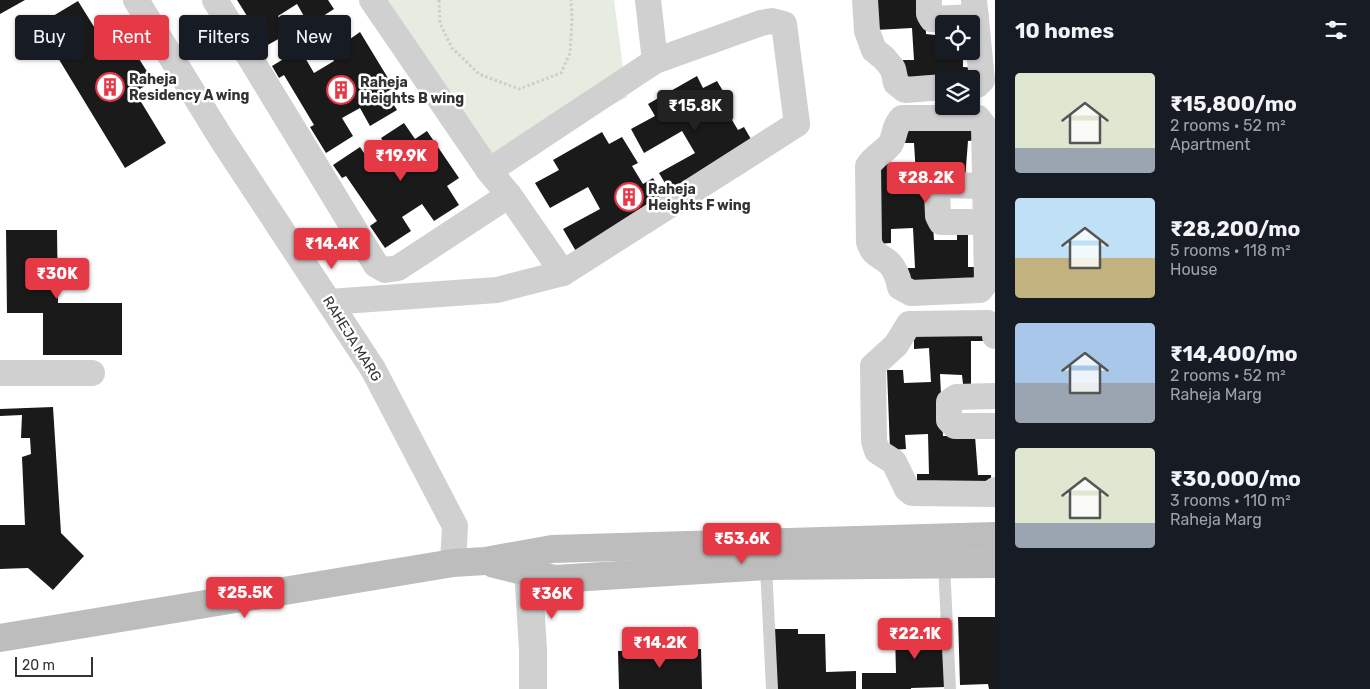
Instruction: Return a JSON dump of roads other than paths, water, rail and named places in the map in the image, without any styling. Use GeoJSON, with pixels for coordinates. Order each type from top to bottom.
{"type":"FeatureCollection","features":[{"type":"Feature","properties":{"kind":"main road"},"geometry":{"type":"LineString","coordinates":[[528,563],[552,549],[995,536]]}},
{"type":"Feature","properties":{"kind":"main road"},"geometry":{"type":"LineString","coordinates":[[0,638],[453,563],[485,561],[528,563],[555,579],[766,566],[995,564]]}},
{"type":"Feature","properties":{"kind":"street","name":"RAHEJA MARG"},"geometry":{"type":"LineString","coordinates":[[136,0],[221,138],[373,369],[455,526],[453,563]]}},
{"type":"Feature","properties":{"kind":"street"},"geometry":{"type":"LineString","coordinates":[[215,0],[376,265],[385,270],[398,268],[508,195]]}},
{"type":"Feature","properties":{"kind":"street"},"geometry":{"type":"LineString","coordinates":[[372,0],[489,171],[563,273]]}},
{"type":"Feature","properties":{"kind":"street"},"geometry":{"type":"LineString","coordinates":[[648,0],[655,61]]}},
{"type":"Feature","properties":{"kind":"street"},"geometry":{"type":"LineString","coordinates":[[865,0],[867,31],[874,50],[893,69],[896,83],[906,90],[935,88]]}},
{"type":"Feature","properties":{"kind":"street"},"geometry":{"type":"LineString","coordinates":[[929,0],[929,14],[932,19],[975,9],[982,80],[980,82]]}},
{"type":"Feature","properties":{"kind":"street"},"geometry":{"type":"LineString","coordinates":[[329,302],[497,290],[563,273],[797,124],[784,24],[772,21],[761,23],[655,61],[489,171]]}},
{"type":"Feature","properties":{"kind":"street"},"geometry":{"type":"LineString","coordinates":[[902,118],[978,118],[984,126],[989,193],[986,222],[987,280],[980,290],[911,292],[900,286],[897,274],[889,263],[872,252],[869,242],[868,166],[874,157],[891,143],[896,124],[902,118]]}},
{"type":"Feature","properties":{"kind":"street"},"geometry":{"type":"LineString","coordinates":[[986,222],[941,222],[938,216],[937,189],[941,185],[989,193]]}},
{"type":"Feature","properties":{"kind":"street"},"geometry":{"type":"LineString","coordinates":[[995,336],[995,331],[988,323],[909,324],[896,345],[872,366],[875,446],[877,451],[894,462],[907,489],[912,493],[992,494],[995,490]]}},
{"type":"Feature","properties":{"kind":"street"},"geometry":{"type":"LineString","coordinates":[[0,373],[92,373]]}},
{"type":"Feature","properties":{"kind":"street"},"geometry":{"type":"LineString","coordinates":[[995,396],[956,396],[948,402],[949,420],[955,426],[995,426]]}},
{"type":"Feature","properties":{"kind":"street"},"geometry":{"type":"LineString","coordinates":[[528,563],[533,689]]}},
{"type":"Feature","properties":{"kind":"lane"},"geometry":{"type":"LineString","coordinates":[[944,564],[950,689]]}},
{"type":"Feature","properties":{"kind":"lane"},"geometry":{"type":"LineString","coordinates":[[766,566],[772,689]]}},
{"type":"Feature","properties":{"kind":"place","name":"Raheja Residency A wing"},"geometry":{"type":"Point","coordinates":[110,87]}},
{"type":"Feature","properties":{"kind":"place","name":"Raheja Heights B wing"},"geometry":{"type":"Point","coordinates":[341,90]}},
{"type":"Feature","properties":{"kind":"place","name":"Raheja Heights F wing"},"geometry":{"type":"Point","coordinates":[629,197]}}]}
